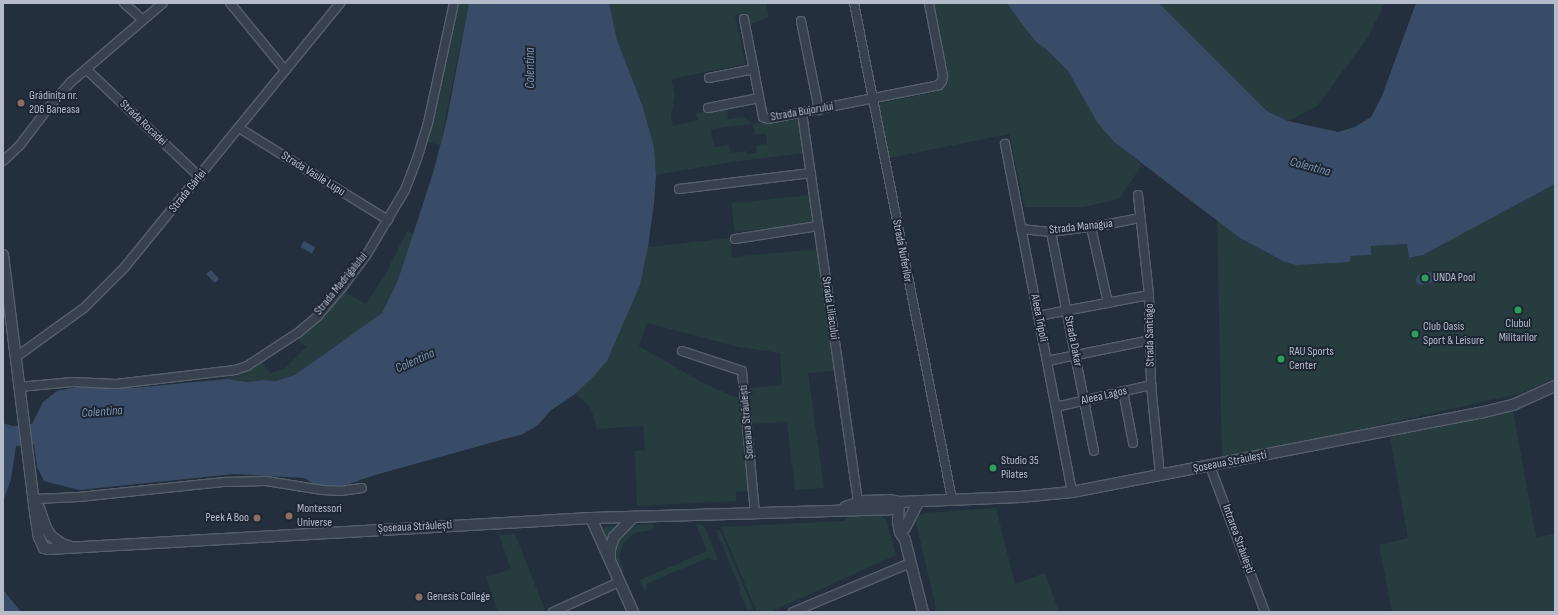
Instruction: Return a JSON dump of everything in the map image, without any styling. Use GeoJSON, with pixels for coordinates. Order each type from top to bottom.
{"type":"FeatureCollection","features":[{"type":"Feature","properties":{"kind":"street"},"geometry":{"type":"LineString","coordinates":[[124,3],[143,20]]}},
{"type":"Feature","properties":{"kind":"street"},"geometry":{"type":"LineString","coordinates":[[3,161],[26,139],[64,90],[86,69],[163,3]]}},
{"type":"Feature","properties":{"kind":"street"},"geometry":{"type":"LineString","coordinates":[[230,3],[285,70]]}},
{"type":"Feature","properties":{"kind":"street","name":"Strada Gârlei"},"geometry":{"type":"LineString","coordinates":[[16,357],[85,307],[124,268],[200,177],[340,3]]}},
{"type":"Feature","properties":{"kind":"street","name":"Strada Madrigalului"},"geometry":{"type":"LineString","coordinates":[[19,387],[73,382],[116,384],[227,371],[247,366],[299,332],[318,316],[341,289],[367,254],[405,190],[422,143],[454,3]]}},
{"type":"Feature","properties":{"kind":"street","name":"Strada Nuferilor"},"geometry":{"type":"LineString","coordinates":[[854,3],[952,499]]}},
{"type":"Feature","properties":{"kind":"street","name":"Strada Bujorului"},"geometry":{"type":"LineString","coordinates":[[744,19],[759,98],[763,117],[765,119],[939,86],[943,76],[929,3]]}},
{"type":"Feature","properties":{"kind":"street"},"geometry":{"type":"LineString","coordinates":[[801,21],[818,110]]}},
{"type":"Feature","properties":{"kind":"street"},"geometry":{"type":"LineString","coordinates":[[709,78],[754,68]]}},
{"type":"Feature","properties":{"kind":"street","name":"Strada Rocadei"},"geometry":{"type":"LineString","coordinates":[[86,69],[200,177]]}},
{"type":"Feature","properties":{"kind":"street"},"geometry":{"type":"LineString","coordinates":[[708,108],[759,98]]}},
{"type":"Feature","properties":{"kind":"street","name":"Strada Liliacului"},"geometry":{"type":"LineString","coordinates":[[802,113],[858,502]]}},
{"type":"Feature","properties":{"kind":"street","name":"Strada Vasile Lupu"},"geometry":{"type":"LineString","coordinates":[[239,128],[388,220]]}},
{"type":"Feature","properties":{"kind":"street","name":"Aleea Tripoli"},"geometry":{"type":"LineString","coordinates":[[1005,144],[1072,492]]}},
{"type":"Feature","properties":{"kind":"street"},"geometry":{"type":"LineString","coordinates":[[679,189],[811,173]]}},
{"type":"Feature","properties":{"kind":"street","name":"Strada Santiago"},"geometry":{"type":"LineString","coordinates":[[1138,195],[1149,295],[1151,385],[1160,475]]}},
{"type":"Feature","properties":{"kind":"street","name":"Strada Managua"},"geometry":{"type":"LineString","coordinates":[[1021,229],[1051,232],[1092,227],[1140,218]]}},
{"type":"Feature","properties":{"kind":"street"},"geometry":{"type":"LineString","coordinates":[[735,239],[818,226]]}},
{"type":"Feature","properties":{"kind":"street"},"geometry":{"type":"LineString","coordinates":[[1092,227],[1108,303]]}},
{"type":"Feature","properties":{"kind":"street","name":"Strada Dakar"},"geometry":{"type":"LineString","coordinates":[[1051,232],[1094,451]]}},
{"type":"Feature","properties":{"kind":"street"},"geometry":{"type":"LineString","coordinates":[[3,255],[30,482],[46,528],[51,536],[62,544],[75,548]]}},
{"type":"Feature","properties":{"kind":"street"},"geometry":{"type":"LineString","coordinates":[[1038,316],[1149,295]]}},
{"type":"Feature","properties":{"kind":"street"},"geometry":{"type":"LineString","coordinates":[[1047,361],[1150,340]]}},
{"type":"Feature","properties":{"kind":"street","name":"Șoseaua Străulești"},"geometry":{"type":"LineString","coordinates":[[682,351],[742,372],[755,513]]}},
{"type":"Feature","properties":{"kind":"street","name":"Aleea Lagos"},"geometry":{"type":"LineString","coordinates":[[1056,407],[1151,385]]}},
{"type":"Feature","properties":{"kind":"street","name":"Șoseaua Străulești"},"geometry":{"type":"LineString","coordinates":[[838,509],[858,502],[890,500],[899,502],[1020,497],[1072,492],[1480,413],[1515,404],[1555,386]]}},
{"type":"Feature","properties":{"kind":"street"},"geometry":{"type":"LineString","coordinates":[[1123,391],[1133,443]]}},
{"type":"Feature","properties":{"kind":"street","name":"Intrarea Străulești"},"geometry":{"type":"LineString","coordinates":[[1210,466],[1265,612]]}},
{"type":"Feature","properties":{"kind":"street","name":"Șoseaua Străulești"},"geometry":{"type":"LineString","coordinates":[[30,482],[41,543],[44,548],[52,550],[591,518],[838,509],[885,509],[895,507],[899,502]]}},
{"type":"Feature","properties":{"kind":"street"},"geometry":{"type":"LineString","coordinates":[[36,500],[87,497],[225,482],[266,482],[322,490],[341,491],[362,488]]}},
{"type":"Feature","properties":{"kind":"street"},"geometry":{"type":"LineString","coordinates":[[903,533],[920,501]]}},
{"type":"Feature","properties":{"kind":"street"},"geometry":{"type":"LineString","coordinates":[[899,502],[898,521],[903,533],[923,612]]}},
{"type":"Feature","properties":{"kind":"street"},"geometry":{"type":"LineString","coordinates":[[885,509],[903,533]]}},
{"type":"Feature","properties":{"kind":"street"},"geometry":{"type":"LineString","coordinates":[[611,560],[611,543],[617,533],[633,517]]}},
{"type":"Feature","properties":{"kind":"street"},"geometry":{"type":"LineString","coordinates":[[591,518],[633,612]]}},
{"type":"Feature","properties":{"kind":"street"},"geometry":{"type":"LineString","coordinates":[[598,534],[598,538],[629,612]]}},
{"type":"Feature","properties":{"kind":"street"},"geometry":{"type":"LineString","coordinates":[[793,612],[910,563]]}},
{"type":"Feature","properties":{"kind":"street"},"geometry":{"type":"LineString","coordinates":[[554,612],[617,583]]}},
{"type":"Feature","properties":{"kind":"green space"},"geometry":{"type":"Polygon","coordinates":[[[458,3],[469,3],[440,145],[428,142],[458,3]]]}},
{"type":"Feature","properties":{"kind":"green space"},"geometry":{"type":"Polygon","coordinates":[[[609,3],[766,3],[769,17],[749,25],[747,13],[735,15],[745,64],[671,79],[675,95],[671,116],[673,126],[698,120],[696,113],[727,107],[728,119],[743,117],[753,124],[800,117],[805,153],[732,162],[656,175],[654,147],[643,107],[617,40],[609,3]],[[753,124],[711,129],[714,147],[729,145],[730,153],[746,151],[747,154],[757,153],[756,145],[767,144],[766,134],[755,135],[753,124]]]}},
{"type":"Feature","properties":{"kind":"green space"},"geometry":{"type":"Polygon","coordinates":[[[933,3],[1007,3],[1036,42],[1046,49],[1068,71],[1097,122],[1114,142],[1142,165],[1119,199],[1084,207],[1025,207],[1009,134],[889,158],[877,104],[940,91],[948,83],[933,3]]]}},
{"type":"Feature","properties":{"kind":"green space"},"geometry":{"type":"Polygon","coordinates":[[[1159,3],[1385,3],[1367,39],[1317,106],[1288,121],[1267,111],[1159,3]]]}},
{"type":"Feature","properties":{"kind":"green space"},"geometry":{"type":"Polygon","coordinates":[[[1555,184],[1555,378],[1522,393],[1353,431],[1222,457],[1217,218],[1240,238],[1283,261],[1350,262],[1350,256],[1371,255],[1371,246],[1408,244],[1410,258],[1423,255],[1555,184]]]}},
{"type":"Feature","properties":{"kind":"green space"},"geometry":{"type":"Polygon","coordinates":[[[810,195],[813,224],[734,232],[731,203],[810,195]]]}},
{"type":"Feature","properties":{"kind":"green space"},"geometry":{"type":"Polygon","coordinates":[[[407,231],[414,234],[398,280],[382,313],[295,375],[276,381],[264,380],[247,382],[226,379],[227,374],[262,362],[270,373],[284,369],[306,347],[296,337],[342,291],[366,304],[385,275],[407,231]]]}},
{"type":"Feature","properties":{"kind":"green space"},"geometry":{"type":"Polygon","coordinates":[[[730,238],[732,257],[819,249],[835,371],[808,373],[824,488],[795,490],[787,422],[751,424],[749,388],[782,385],[780,353],[739,347],[647,323],[639,346],[703,383],[740,399],[748,491],[736,492],[736,501],[637,506],[635,451],[645,450],[643,426],[597,429],[590,406],[575,394],[590,380],[618,334],[640,285],[648,247],[730,238]]]}},
{"type":"Feature","properties":{"kind":"green space"},"geometry":{"type":"Polygon","coordinates":[[[1513,411],[1536,537],[1555,534],[1555,612],[1392,612],[1379,545],[1408,538],[1390,437],[1513,411]]]}},
{"type":"Feature","properties":{"kind":"green space"},"geometry":{"type":"Polygon","coordinates":[[[996,508],[1015,584],[1045,573],[1059,612],[937,612],[916,523],[917,516],[925,513],[996,508]]]}},
{"type":"Feature","properties":{"kind":"green space"},"geometry":{"type":"Polygon","coordinates":[[[850,515],[879,515],[886,520],[896,555],[770,612],[757,612],[721,527],[844,521],[850,515]]]}},
{"type":"Feature","properties":{"kind":"green space"},"geometry":{"type":"Polygon","coordinates":[[[651,524],[654,526],[652,530],[634,533],[624,542],[619,556],[624,571],[622,575],[614,557],[617,544],[629,528],[651,524]]]}},
{"type":"Feature","properties":{"kind":"green space"},"geometry":{"type":"Polygon","coordinates":[[[696,524],[704,526],[718,559],[712,561],[710,557],[646,584],[647,588],[644,590],[640,580],[707,551],[696,524]]]}},
{"type":"Feature","properties":{"kind":"green space"},"geometry":{"type":"Polygon","coordinates":[[[607,526],[619,526],[608,542],[603,529],[607,526]]]}},
{"type":"Feature","properties":{"kind":"green space"},"geometry":{"type":"Polygon","coordinates":[[[716,530],[720,530],[753,609],[748,611],[716,530]]]}},
{"type":"Feature","properties":{"kind":"green space"},"geometry":{"type":"Polygon","coordinates":[[[515,534],[545,610],[540,612],[498,612],[486,577],[511,569],[499,535],[515,534]]]}},
{"type":"Feature","properties":{"kind":"water","name":"Colentina"},"geometry":{"type":"Polygon","coordinates":[[[469,3],[609,3],[617,40],[643,107],[654,147],[656,175],[648,247],[640,285],[607,361],[590,380],[575,394],[550,411],[538,425],[523,434],[375,475],[340,487],[331,488],[317,486],[304,478],[234,474],[79,490],[44,481],[37,467],[34,444],[16,446],[11,479],[3,502],[3,423],[12,426],[32,424],[43,402],[57,391],[77,387],[133,388],[226,379],[247,382],[264,380],[276,381],[295,375],[382,313],[398,280],[433,173],[447,119],[469,3]]]}},
{"type":"Feature","properties":{"kind":"water","name":"Colentina"},"geometry":{"type":"Polygon","coordinates":[[[1007,3],[1159,3],[1267,111],[1288,121],[1338,132],[1355,127],[1371,117],[1382,96],[1416,3],[1555,3],[1555,184],[1423,255],[1409,258],[1407,244],[1371,246],[1371,255],[1350,256],[1350,262],[1296,265],[1283,261],[1240,238],[1114,142],[1097,122],[1068,71],[1046,49],[1036,42],[1007,3]]]}},
{"type":"Feature","properties":{"kind":"water"},"geometry":{"type":"Polygon","coordinates":[[[304,241],[315,247],[312,253],[301,247],[304,241]]]}},
{"type":"Feature","properties":{"kind":"water"},"geometry":{"type":"Polygon","coordinates":[[[211,270],[219,279],[215,283],[206,274],[211,270]]]}},
{"type":"Feature","properties":{"kind":"water","name":"UNDA Pool"},"geometry":{"type":"Polygon","coordinates":[[[1430,272],[1435,275],[1433,282],[1421,285],[1417,283],[1416,279],[1418,275],[1430,272]]]}},
{"type":"Feature","properties":{"kind":"water"},"geometry":{"type":"Polygon","coordinates":[[[3,590],[4,591],[21,612],[3,612],[3,590]]]}},
{"type":"Feature","properties":{"kind":"place","name":"Grădinița nr. 206 Baneasa"},"geometry":{"type":"Point","coordinates":[21,103]}},
{"type":"Feature","properties":{"kind":"place","name":"UNDA Pool"},"geometry":{"type":"Point","coordinates":[1425,278]}},
{"type":"Feature","properties":{"kind":"place","name":"Clubul Militarilor"},"geometry":{"type":"Point","coordinates":[1518,310]}},
{"type":"Feature","properties":{"kind":"place","name":"Club Oasis Sport & Leisure"},"geometry":{"type":"Point","coordinates":[1415,334]}},
{"type":"Feature","properties":{"kind":"place","name":"RAU Sports Center"},"geometry":{"type":"Point","coordinates":[1281,359]}},
{"type":"Feature","properties":{"kind":"place","name":"Studio 35 Pilates"},"geometry":{"type":"Point","coordinates":[993,468]}},
{"type":"Feature","properties":{"kind":"place","name":"Montessori Universe"},"geometry":{"type":"Point","coordinates":[289,516]}},
{"type":"Feature","properties":{"kind":"place","name":"Peek A Boo"},"geometry":{"type":"Point","coordinates":[257,518]}},
{"type":"Feature","properties":{"kind":"place","name":"Genesis College"},"geometry":{"type":"Point","coordinates":[419,597]}}]}
